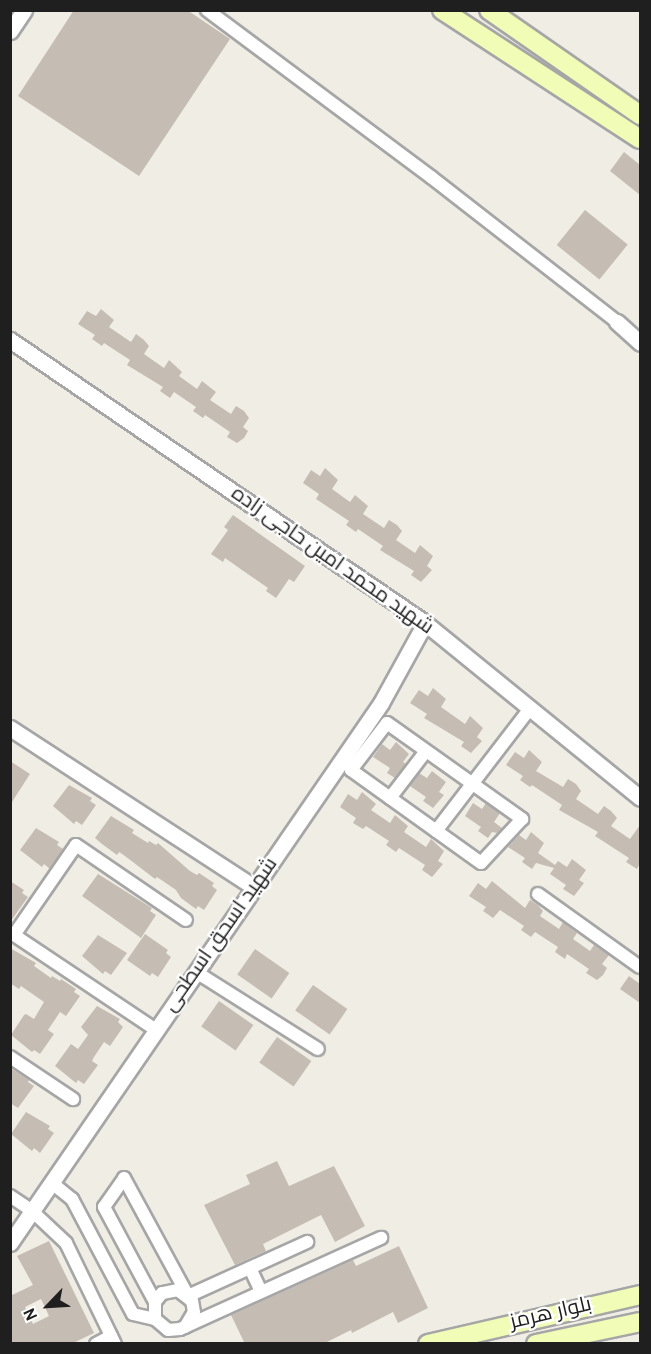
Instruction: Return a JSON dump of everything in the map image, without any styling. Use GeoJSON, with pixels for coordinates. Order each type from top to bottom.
{"type":"FeatureCollection","features":[{"type":"Feature","properties":{"kind":"main road"},"geometry":{"type":"LineString","coordinates":[[442,10],[640,138]]}},
{"type":"Feature","properties":{"kind":"main road"},"geometry":{"type":"LineString","coordinates":[[489,10],[504,16],[640,115]]}},
{"type":"Feature","properties":{"kind":"main road","name":"بلوار هرمز"},"geometry":{"type":"LineString","coordinates":[[428,1344],[640,1295]]}},
{"type":"Feature","properties":{"kind":"main road","name":"بلوار هرمز"},"geometry":{"type":"LineString","coordinates":[[536,1344],[640,1322]]}},
{"type":"Feature","properties":{"kind":"street"},"geometry":{"type":"LineString","coordinates":[[10,32],[24,10]]}},
{"type":"Feature","properties":{"kind":"street"},"geometry":{"type":"LineString","coordinates":[[207,10],[431,177],[617,322],[640,344]]}},
{"type":"Feature","properties":{"kind":"street","name":"شهید محمد امین حاجی زاده"},"geometry":{"type":"LineString","coordinates":[[10,340],[425,623],[529,710],[640,798]]}},
{"type":"Feature","properties":{"kind":"street","name":"شهید اسحق اسطحی"},"geometry":{"type":"LineString","coordinates":[[10,1243],[381,703],[425,623]]}},
{"type":"Feature","properties":{"kind":"street"},"geometry":{"type":"LineString","coordinates":[[436,831],[529,710]]}},
{"type":"Feature","properties":{"kind":"street"},"geometry":{"type":"LineString","coordinates":[[387,723],[472,782],[522,819],[481,863],[351,770],[387,723]]}},
{"type":"Feature","properties":{"kind":"street"},"geometry":{"type":"LineString","coordinates":[[10,728],[254,887]]}},
{"type":"Feature","properties":{"kind":"street"},"geometry":{"type":"LineString","coordinates":[[390,798],[426,751]]}},
{"type":"Feature","properties":{"kind":"street"},"geometry":{"type":"LineString","coordinates":[[156,1030],[14,934],[76,845],[186,920]]}},
{"type":"Feature","properties":{"kind":"street"},"geometry":{"type":"LineString","coordinates":[[538,894],[640,967]]}},
{"type":"Feature","properties":{"kind":"street"},"geometry":{"type":"LineString","coordinates":[[196,972],[318,1049]]}},
{"type":"Feature","properties":{"kind":"street"},"geometry":{"type":"LineString","coordinates":[[10,1057],[73,1099]]}},
{"type":"Feature","properties":{"kind":"street"},"geometry":{"type":"LineString","coordinates":[[155,1319],[155,1302],[104,1207],[124,1178],[188,1296],[194,1312],[185,1327]]}},
{"type":"Feature","properties":{"kind":"street"},"geometry":{"type":"LineString","coordinates":[[52,1183],[72,1199],[134,1314],[155,1319],[168,1330],[185,1327],[381,1238]]}},
{"type":"Feature","properties":{"kind":"street"},"geometry":{"type":"LineString","coordinates":[[10,1196],[32,1211],[66,1243],[113,1340],[96,1344]]}},
{"type":"Feature","properties":{"kind":"street"},"geometry":{"type":"LineString","coordinates":[[155,1302],[162,1293],[173,1290],[188,1296],[307,1242]]}},
{"type":"Feature","properties":{"kind":"street"},"geometry":{"type":"LineString","coordinates":[[250,1268],[261,1292]]}},
{"type":"Feature","properties":{"kind":"building"},"geometry":{"type":"Polygon","coordinates":[[[74,10],[187,10],[230,39],[139,176],[18,96],[74,10]]]}},
{"type":"Feature","properties":{"kind":"building"},"geometry":{"type":"Polygon","coordinates":[[[624,152],[640,165],[640,195],[610,171],[624,152]]]}},
{"type":"Feature","properties":{"kind":"building"},"geometry":{"type":"Polygon","coordinates":[[[585,210],[628,245],[599,280],[557,245],[585,210]]]}},
{"type":"Feature","properties":{"kind":"building"},"geometry":{"type":"Polygon","coordinates":[[[101,309],[114,320],[109,327],[131,342],[136,334],[144,340],[149,346],[144,354],[164,368],[169,360],[182,372],[179,376],[197,389],[202,381],[216,392],[210,400],[231,414],[236,406],[244,411],[249,418],[243,427],[248,431],[244,438],[237,443],[227,437],[230,432],[205,415],[203,418],[193,411],[196,407],[174,392],[170,398],[160,391],[163,387],[127,365],[130,360],[104,343],[102,346],[92,339],[95,335],[78,324],[87,311],[96,316],[101,309]]]}},
{"type":"Feature","properties":{"kind":"building"},"geometry":{"type":"Polygon","coordinates":[[[325,468],[338,480],[332,489],[350,502],[355,495],[368,506],[363,514],[384,528],[389,520],[397,525],[402,531],[396,540],[415,553],[420,545],[433,556],[427,566],[432,570],[421,582],[411,575],[414,571],[380,550],[383,546],[358,529],[356,532],[346,525],[349,521],[316,499],[319,494],[303,483],[311,470],[320,476],[325,468]]]}},
{"type":"Feature","properties":{"kind":"building"},"geometry":{"type":"Polygon","coordinates":[[[233,515],[305,566],[294,582],[289,579],[276,598],[266,591],[268,588],[225,558],[223,562],[211,554],[228,530],[224,527],[233,515]]]}},
{"type":"Feature","properties":{"kind":"building"},"geometry":{"type":"Polygon","coordinates":[[[433,688],[446,699],[441,707],[465,724],[470,716],[483,728],[477,737],[482,741],[471,753],[461,746],[464,742],[424,718],[427,714],[410,703],[419,690],[428,696],[433,688]]]}},
{"type":"Feature","properties":{"kind":"building"},"geometry":{"type":"Polygon","coordinates":[[[396,742],[409,754],[403,762],[406,764],[395,778],[387,773],[390,768],[373,757],[382,744],[390,750],[396,742]]]}},
{"type":"Feature","properties":{"kind":"building"},"geometry":{"type":"Polygon","coordinates":[[[529,750],[542,762],[536,771],[563,787],[568,779],[576,784],[581,791],[576,799],[598,814],[604,806],[611,811],[617,818],[611,826],[630,839],[640,825],[640,863],[637,869],[626,862],[629,858],[595,836],[598,832],[559,810],[562,805],[532,785],[530,787],[520,780],[523,776],[506,765],[515,752],[524,758],[529,750]]]}},
{"type":"Feature","properties":{"kind":"building"},"geometry":{"type":"Polygon","coordinates":[[[10,761],[30,774],[10,805],[10,761]]]}},
{"type":"Feature","properties":{"kind":"building"},"geometry":{"type":"Polygon","coordinates":[[[432,771],[446,782],[439,792],[444,795],[433,808],[423,801],[426,797],[410,786],[419,773],[427,778],[432,771]]]}},
{"type":"Feature","properties":{"kind":"building"},"geometry":{"type":"Polygon","coordinates":[[[69,785],[92,798],[90,801],[96,805],[82,825],[76,821],[74,824],[53,806],[69,785]]]}},
{"type":"Feature","properties":{"kind":"building"},"geometry":{"type":"Polygon","coordinates":[[[362,792],[376,804],[371,810],[390,823],[395,815],[408,826],[404,832],[426,847],[431,839],[444,851],[438,861],[443,864],[432,877],[422,870],[425,865],[399,848],[396,852],[386,845],[389,841],[366,826],[363,829],[353,823],[356,818],[340,807],[348,794],[357,800],[362,792]]]}},
{"type":"Feature","properties":{"kind":"building"},"geometry":{"type":"Polygon","coordinates":[[[473,803],[482,809],[486,803],[500,813],[494,822],[502,828],[497,833],[492,832],[488,838],[478,831],[481,827],[465,816],[473,803]]]}},
{"type":"Feature","properties":{"kind":"building"},"geometry":{"type":"Polygon","coordinates":[[[111,816],[134,830],[132,833],[148,843],[149,841],[156,845],[158,843],[190,871],[197,875],[199,873],[214,883],[212,886],[217,890],[204,910],[198,906],[196,909],[181,898],[176,890],[157,877],[155,879],[119,852],[117,855],[95,838],[111,816]]]}},
{"type":"Feature","properties":{"kind":"building"},"geometry":{"type":"Polygon","coordinates":[[[36,828],[59,842],[57,845],[63,849],[50,869],[44,864],[42,867],[20,850],[36,828]]]}},
{"type":"Feature","properties":{"kind":"building"},"geometry":{"type":"Polygon","coordinates":[[[531,832],[544,843],[538,853],[555,865],[558,861],[567,867],[572,859],[586,870],[579,880],[584,883],[574,896],[563,889],[566,885],[550,874],[554,868],[536,863],[532,869],[522,862],[525,858],[508,847],[519,835],[526,840],[531,832]]]}},
{"type":"Feature","properties":{"kind":"building"},"geometry":{"type":"Polygon","coordinates":[[[98,874],[152,908],[150,911],[156,915],[141,938],[82,896],[98,874]]]}},
{"type":"Feature","properties":{"kind":"building"},"geometry":{"type":"Polygon","coordinates":[[[10,881],[24,890],[22,893],[28,897],[10,922],[10,881]]]}},
{"type":"Feature","properties":{"kind":"building"},"geometry":{"type":"Polygon","coordinates":[[[492,881],[525,908],[530,900],[538,905],[543,911],[540,916],[559,929],[563,922],[577,933],[573,939],[590,951],[594,945],[609,955],[602,964],[607,968],[603,975],[597,980],[586,973],[589,969],[567,954],[565,959],[555,952],[558,947],[535,932],[531,937],[521,930],[524,926],[500,910],[493,918],[483,911],[486,907],[469,896],[478,883],[486,889],[492,881]]]}},
{"type":"Feature","properties":{"kind":"building"},"geometry":{"type":"Polygon","coordinates":[[[145,934],[168,950],[166,953],[171,957],[158,977],[152,973],[150,976],[127,960],[145,934]]]}},
{"type":"Feature","properties":{"kind":"building"},"geometry":{"type":"Polygon","coordinates":[[[98,935],[127,953],[111,975],[105,971],[103,974],[82,956],[98,935]]]}},
{"type":"Feature","properties":{"kind":"building"},"geometry":{"type":"Polygon","coordinates":[[[10,948],[36,963],[34,966],[51,978],[52,976],[60,981],[61,979],[76,989],[74,992],[80,996],[66,1016],[60,1012],[48,1030],[54,1034],[40,1054],[34,1050],[32,1052],[11,1035],[24,1015],[34,1019],[44,1002],[21,986],[19,989],[10,983],[10,948]]]}},
{"type":"Feature","properties":{"kind":"building"},"geometry":{"type":"Polygon","coordinates":[[[255,949],[289,973],[272,998],[237,974],[255,949]]]}},
{"type":"Feature","properties":{"kind":"building"},"geometry":{"type":"Polygon","coordinates":[[[629,976],[640,984],[640,1003],[620,989],[629,976]]]}},
{"type":"Feature","properties":{"kind":"building"},"geometry":{"type":"Polygon","coordinates":[[[313,985],[347,1009],[330,1034],[295,1010],[313,985]]]}},
{"type":"Feature","properties":{"kind":"building"},"geometry":{"type":"Polygon","coordinates":[[[219,1001],[253,1025],[236,1050],[201,1026],[219,1001]]]}},
{"type":"Feature","properties":{"kind":"building"},"geometry":{"type":"Polygon","coordinates":[[[97,1006],[120,1019],[118,1022],[123,1027],[110,1046],[104,1042],[92,1061],[98,1065],[84,1084],[78,1080],[76,1083],[55,1066],[71,1044],[78,1049],[88,1035],[81,1027],[97,1006]]]}},
{"type":"Feature","properties":{"kind":"building"},"geometry":{"type":"Polygon","coordinates":[[[277,1037],[311,1061],[294,1086],[259,1062],[277,1037]]]}},
{"type":"Feature","properties":{"kind":"building"},"geometry":{"type":"Polygon","coordinates":[[[10,1068],[34,1086],[18,1108],[10,1103],[10,1068]]]}},
{"type":"Feature","properties":{"kind":"building"},"geometry":{"type":"Polygon","coordinates":[[[26,1112],[50,1126],[48,1129],[54,1133],[40,1153],[34,1148],[32,1151],[11,1134],[26,1112]]]}},
{"type":"Feature","properties":{"kind":"building"},"geometry":{"type":"Polygon","coordinates":[[[277,1161],[289,1186],[334,1166],[365,1226],[335,1242],[321,1215],[263,1244],[266,1251],[235,1265],[204,1205],[250,1184],[246,1175],[277,1161]]]}},
{"type":"Feature","properties":{"kind":"building"},"geometry":{"type":"Polygon","coordinates":[[[49,1241],[94,1333],[71,1344],[10,1344],[10,1296],[33,1285],[17,1256],[49,1241]],[[41,1299],[25,1307],[33,1324],[49,1316],[41,1299]]]}},
{"type":"Feature","properties":{"kind":"building"},"geometry":{"type":"Polygon","coordinates":[[[399,1246],[428,1308],[398,1323],[393,1312],[352,1333],[351,1330],[323,1344],[245,1344],[231,1315],[353,1260],[356,1266],[399,1246]]]}}]}
